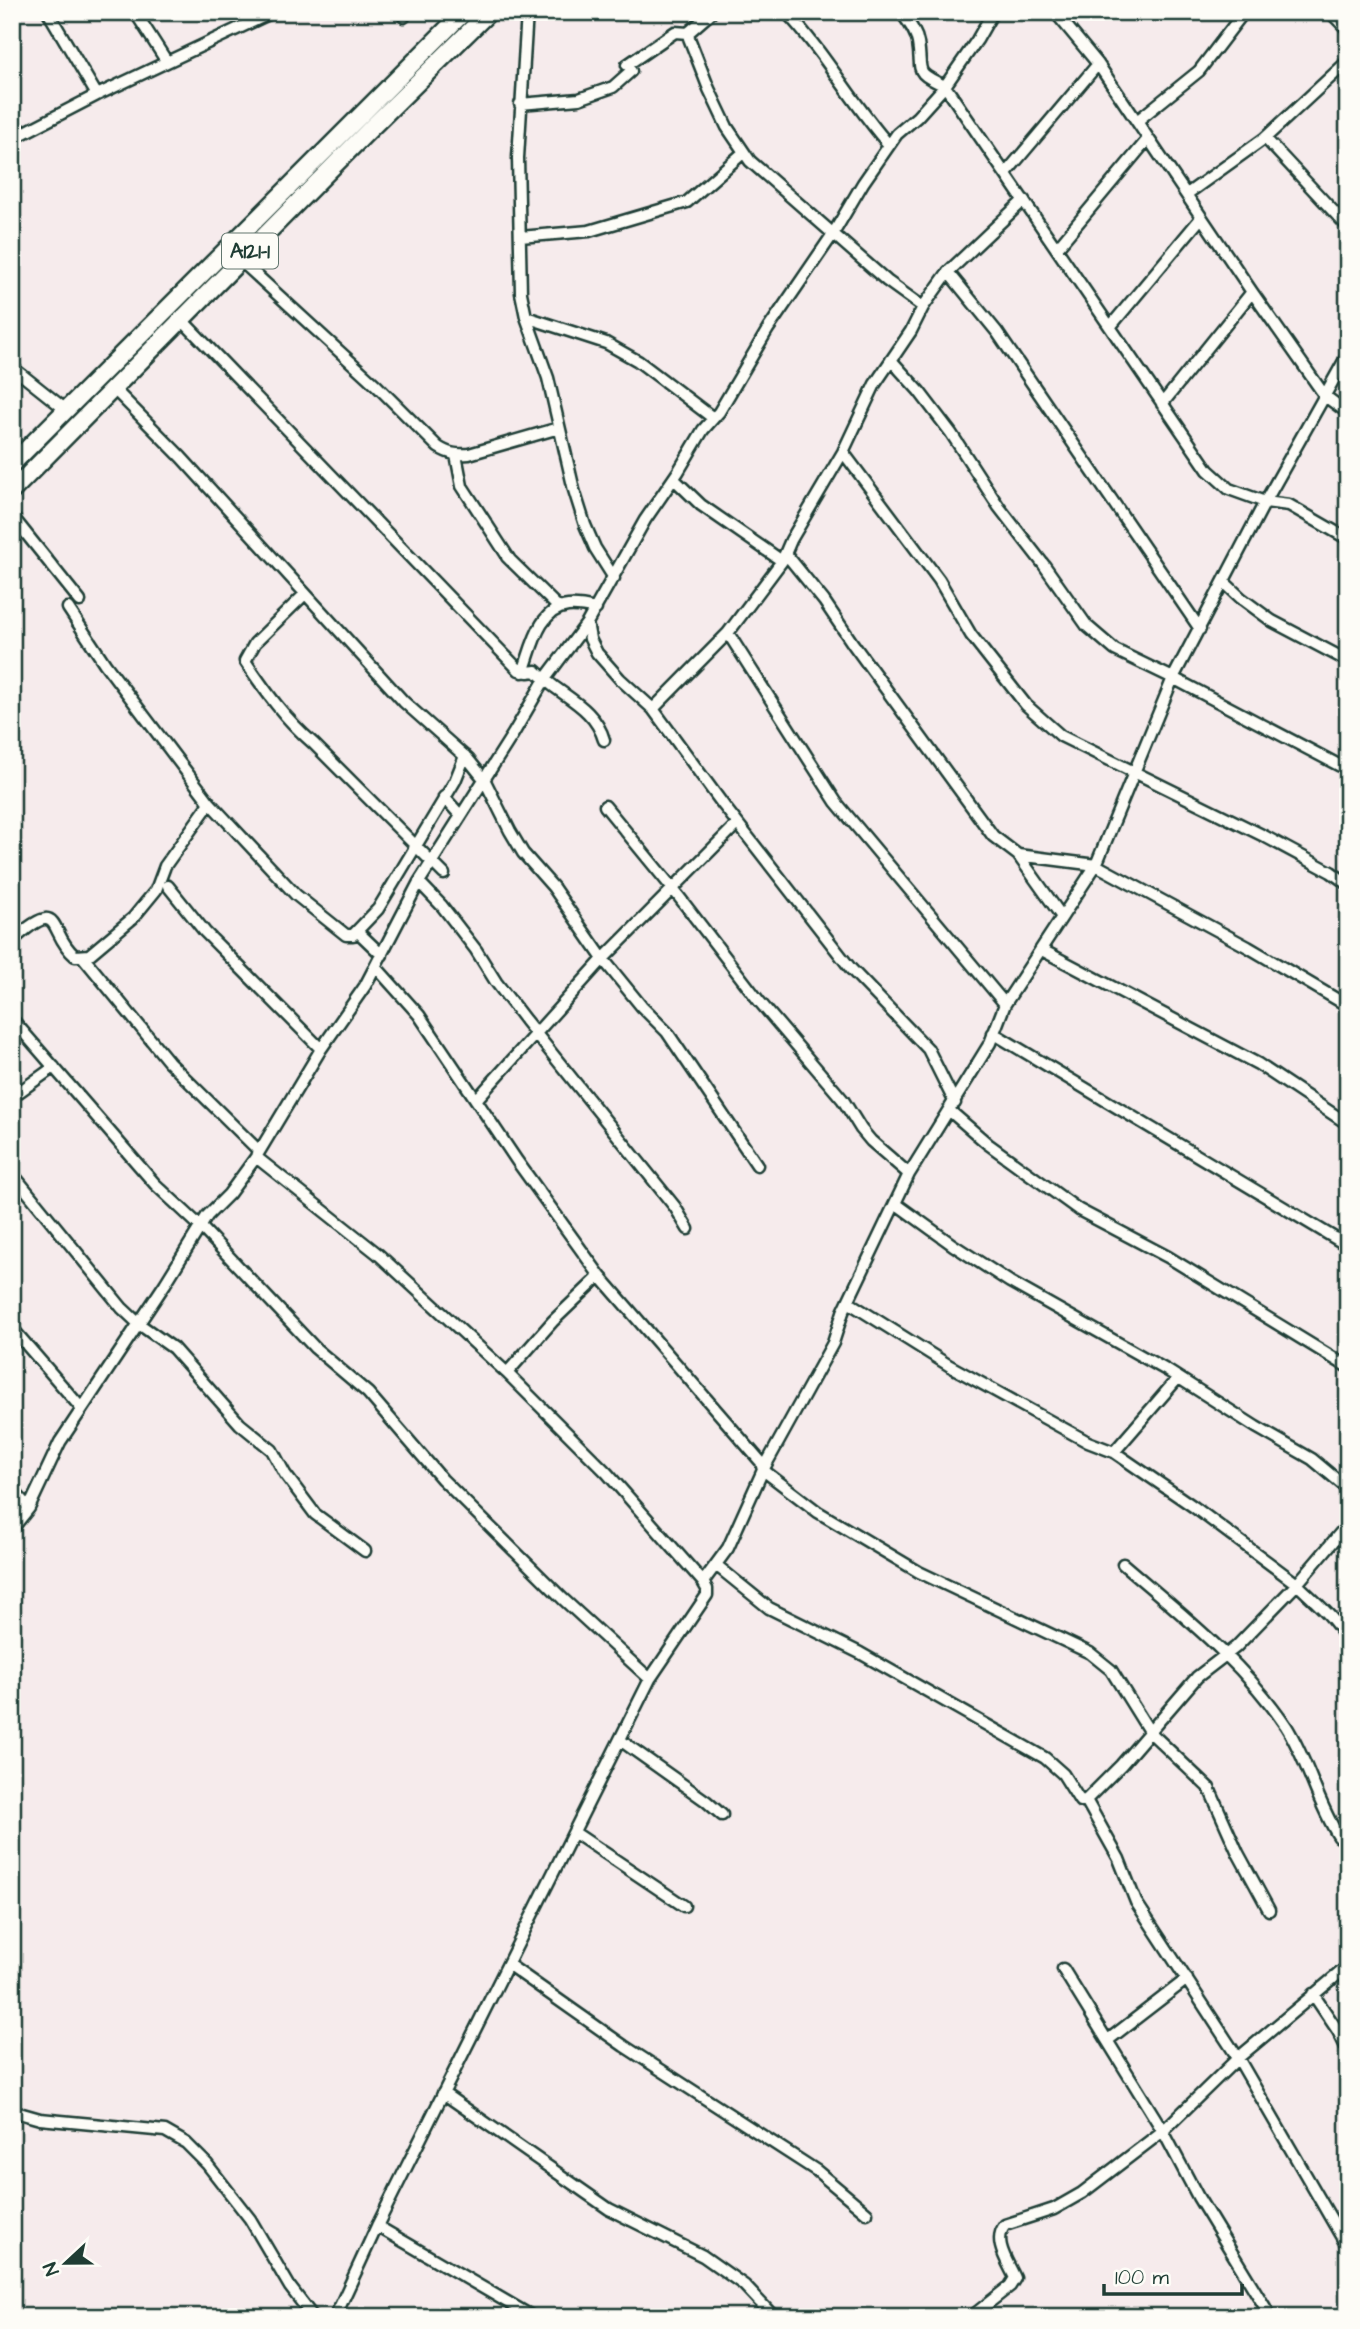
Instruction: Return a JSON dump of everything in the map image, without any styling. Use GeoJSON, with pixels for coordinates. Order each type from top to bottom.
{"type":"FeatureCollection","features":[{"type":"Feature","properties":{"kind":"highway","name":"A121-1"},"geometry":{"type":"LineString","coordinates":[[12,464],[464,12]]}},
{"type":"Feature","properties":{"kind":"highway","name":"A121-1"},"geometry":{"type":"LineString","coordinates":[[12,491],[489,12]]}},
{"type":"Feature","properties":{"kind":"street"},"geometry":{"type":"LineString","coordinates":[[48,12],[97,95]]}},
{"type":"Feature","properties":{"kind":"street"},"geometry":{"type":"LineString","coordinates":[[135,12],[167,62]]}},
{"type":"Feature","properties":{"kind":"street"},"geometry":{"type":"LineString","coordinates":[[12,139],[97,95],[273,12]]}},
{"type":"Feature","properties":{"kind":"street"},"geometry":{"type":"LineString","coordinates":[[527,12],[520,104],[521,293],[526,317],[548,377],[585,525],[595,548],[614,578]]}},
{"type":"Feature","properties":{"kind":"street"},"geometry":{"type":"LineString","coordinates":[[520,104],[579,99],[613,87],[629,68],[675,32],[688,33],[712,12]]}},
{"type":"Feature","properties":{"kind":"street"},"geometry":{"type":"LineString","coordinates":[[786,12],[827,60],[870,123],[889,145]]}},
{"type":"Feature","properties":{"kind":"street"},"geometry":{"type":"LineString","coordinates":[[901,12],[915,32],[919,69],[926,77],[945,86],[1208,470],[1229,489],[1265,502],[1289,505],[1348,539]]}},
{"type":"Feature","properties":{"kind":"street"},"geometry":{"type":"LineString","coordinates":[[12,1530],[29,1508],[50,1461],[82,1409],[213,1209],[229,1194],[256,1157],[321,1049],[351,1008],[376,967],[419,882],[428,858],[484,779],[545,679],[596,609],[645,520],[674,479],[703,430],[719,412],[768,329],[833,234],[889,145],[945,86],[993,12]]}},
{"type":"Feature","properties":{"kind":"street"},"geometry":{"type":"LineString","coordinates":[[1055,12],[1098,64],[1325,396],[1348,413]]}},
{"type":"Feature","properties":{"kind":"street"},"geometry":{"type":"LineString","coordinates":[[1137,121],[1199,71],[1244,12]]}},
{"type":"Feature","properties":{"kind":"street"},"geometry":{"type":"LineString","coordinates":[[1330,12],[1348,30]]}},
{"type":"Feature","properties":{"kind":"street"},"geometry":{"type":"LineString","coordinates":[[688,33],[709,89],[743,153],[774,184],[887,281],[923,307]]}},
{"type":"Feature","properties":{"kind":"street"},"geometry":{"type":"LineString","coordinates":[[1187,194],[1265,138],[1348,61]]}},
{"type":"Feature","properties":{"kind":"street"},"geometry":{"type":"LineString","coordinates":[[1006,173],[1098,64]]}},
{"type":"Feature","properties":{"kind":"street"},"geometry":{"type":"LineString","coordinates":[[1265,138],[1348,227]]}},
{"type":"Feature","properties":{"kind":"street"},"geometry":{"type":"LineString","coordinates":[[1057,248],[1148,139]]}},
{"type":"Feature","properties":{"kind":"street"},"geometry":{"type":"LineString","coordinates":[[520,237],[589,231],[687,202],[743,153]]}},
{"type":"Feature","properties":{"kind":"street"},"geometry":{"type":"LineString","coordinates":[[653,709],[728,633],[784,558],[791,540],[843,452],[875,384],[948,272],[1024,200]]}},
{"type":"Feature","properties":{"kind":"street"},"geometry":{"type":"LineString","coordinates":[[1110,327],[1201,218]]}},
{"type":"Feature","properties":{"kind":"street"},"geometry":{"type":"LineString","coordinates":[[240,260],[368,377],[438,447],[456,455],[469,454],[559,428]]}},
{"type":"Feature","properties":{"kind":"street"},"geometry":{"type":"LineString","coordinates":[[948,272],[996,332],[1200,629]]}},
{"type":"Feature","properties":{"kind":"street"},"geometry":{"type":"LineString","coordinates":[[1162,404],[1252,292]]}},
{"type":"Feature","properties":{"kind":"street"},"geometry":{"type":"LineString","coordinates":[[526,317],[606,343],[638,361],[713,418]]}},
{"type":"Feature","properties":{"kind":"street"},"geometry":{"type":"LineString","coordinates":[[182,320],[424,573],[523,672],[536,671]]}},
{"type":"Feature","properties":{"kind":"street"},"geometry":{"type":"LineString","coordinates":[[703,1582],[729,1548],[763,1470],[834,1343],[848,1302],[909,1174],[952,1107],[993,1034],[1005,1004],[1096,865],[1173,678],[1265,502],[1348,354]]}},
{"type":"Feature","properties":{"kind":"street"},"geometry":{"type":"LineString","coordinates":[[891,359],[950,433],[999,506],[1087,626],[1115,650],[1348,770]]}},
{"type":"Feature","properties":{"kind":"street"},"geometry":{"type":"LineString","coordinates":[[12,367],[65,410]]}},
{"type":"Feature","properties":{"kind":"street"},"geometry":{"type":"LineString","coordinates":[[114,389],[181,457],[404,702],[464,756],[484,779],[523,853],[552,887],[603,959],[642,1007],[667,1032],[757,1166]]}},
{"type":"Feature","properties":{"kind":"street"},"geometry":{"type":"LineString","coordinates":[[843,452],[939,580],[971,635],[1026,705],[1061,736],[1264,836],[1348,884]]}},
{"type":"Feature","properties":{"kind":"street"},"geometry":{"type":"LineString","coordinates":[[456,455],[462,486],[510,560]]}},
{"type":"Feature","properties":{"kind":"street"},"geometry":{"type":"LineString","coordinates":[[674,479],[701,505],[784,558],[824,601],[993,836],[1018,855],[1062,917]]}},
{"type":"Feature","properties":{"kind":"street"},"geometry":{"type":"LineString","coordinates":[[12,516],[80,601]]}},
{"type":"Feature","properties":{"kind":"street"},"geometry":{"type":"LineString","coordinates":[[493,544],[559,608]]}},
{"type":"Feature","properties":{"kind":"street"},"geometry":{"type":"LineString","coordinates":[[1224,582],[1272,621],[1348,661]]}},
{"type":"Feature","properties":{"kind":"street"},"geometry":{"type":"LineString","coordinates":[[305,594],[255,643],[245,661],[292,725],[313,743],[444,874],[318,756]]}},
{"type":"Feature","properties":{"kind":"street"},"geometry":{"type":"LineString","coordinates":[[523,672],[543,620],[559,608],[569,605],[596,609]]}},
{"type":"Feature","properties":{"kind":"street"},"geometry":{"type":"LineString","coordinates":[[68,608],[105,664],[210,803],[296,894],[345,935],[358,932],[378,909],[455,781],[464,756]]}},
{"type":"Feature","properties":{"kind":"street"},"geometry":{"type":"LineString","coordinates":[[587,623],[590,639],[597,653],[620,679],[653,709],[737,824],[851,969],[928,1049],[952,1107],[988,1144],[1079,1210],[1168,1257],[1348,1367]]}},
{"type":"Feature","properties":{"kind":"street"},"geometry":{"type":"LineString","coordinates":[[728,633],[836,802],[1005,1004]]}},
{"type":"Feature","properties":{"kind":"street"},"geometry":{"type":"LineString","coordinates":[[528,660],[545,679],[598,722],[604,740]]}},
{"type":"Feature","properties":{"kind":"street"},"geometry":{"type":"LineString","coordinates":[[444,797],[460,815]]}},
{"type":"Feature","properties":{"kind":"street"},"geometry":{"type":"LineString","coordinates":[[12,941],[32,925],[48,918],[53,920],[69,951],[75,956],[89,955],[133,918],[149,899],[156,890],[165,866],[210,803]]}},
{"type":"Feature","properties":{"kind":"street"},"geometry":{"type":"LineString","coordinates":[[605,806],[759,1001],[843,1100],[861,1129],[909,1174]]}},
{"type":"Feature","properties":{"kind":"street"},"geometry":{"type":"LineString","coordinates":[[477,1100],[603,959],[737,824]]}},
{"type":"Feature","properties":{"kind":"street"},"geometry":{"type":"LineString","coordinates":[[1018,855],[1096,865],[1248,947],[1348,1006]]}},
{"type":"Feature","properties":{"kind":"street"},"geometry":{"type":"LineString","coordinates":[[419,882],[442,906],[476,950],[496,982],[675,1207],[688,1229]]}},
{"type":"Feature","properties":{"kind":"street"},"geometry":{"type":"LineString","coordinates":[[167,886],[205,932],[321,1049]]}},
{"type":"Feature","properties":{"kind":"street"},"geometry":{"type":"LineString","coordinates":[[358,932],[382,955]]}},
{"type":"Feature","properties":{"kind":"street"},"geometry":{"type":"LineString","coordinates":[[1042,950],[1258,1064],[1348,1124]]}},
{"type":"Feature","properties":{"kind":"street"},"geometry":{"type":"LineString","coordinates":[[83,957],[169,1062],[258,1150],[256,1157]]}},
{"type":"Feature","properties":{"kind":"street"},"geometry":{"type":"LineString","coordinates":[[376,967],[419,1015],[517,1161],[600,1276],[761,1462],[763,1470],[818,1512],[919,1572],[1090,1653],[1111,1670],[1149,1731],[1209,1788],[1238,1853],[1269,1910]]}},
{"type":"Feature","properties":{"kind":"street"},"geometry":{"type":"LineString","coordinates":[[12,1019],[155,1185],[201,1227],[315,1349],[368,1393],[442,1479],[563,1599],[650,1679]]}},
{"type":"Feature","properties":{"kind":"street"},"geometry":{"type":"LineString","coordinates":[[993,1034],[1348,1246]]}},
{"type":"Feature","properties":{"kind":"street"},"geometry":{"type":"LineString","coordinates":[[12,1097],[54,1067]]}},
{"type":"Feature","properties":{"kind":"street"},"geometry":{"type":"LineString","coordinates":[[256,1157],[378,1254],[507,1373],[607,1473],[707,1589],[707,1595],[650,1679],[377,2226],[335,2317]]}},
{"type":"Feature","properties":{"kind":"street"},"geometry":{"type":"LineString","coordinates":[[12,1174],[44,1210],[101,1285],[139,1324],[173,1348],[240,1424],[272,1450],[285,1474],[315,1514],[365,1550]]}},
{"type":"Feature","properties":{"kind":"street"},"geometry":{"type":"LineString","coordinates":[[895,1203],[1010,1282],[1178,1378],[1312,1459],[1348,1489]]}},
{"type":"Feature","properties":{"kind":"street"},"geometry":{"type":"LineString","coordinates":[[507,1373],[553,1321],[600,1276]]}},
{"type":"Feature","properties":{"kind":"street"},"geometry":{"type":"LineString","coordinates":[[848,1302],[950,1366],[1088,1442],[1114,1452],[1194,1507],[1297,1584],[1344,1634],[1348,1644]]}},
{"type":"Feature","properties":{"kind":"street"},"geometry":{"type":"LineString","coordinates":[[12,1328],[82,1409]]}},
{"type":"Feature","properties":{"kind":"street"},"geometry":{"type":"LineString","coordinates":[[1114,1452],[1178,1378]]}},
{"type":"Feature","properties":{"kind":"street"},"geometry":{"type":"LineString","coordinates":[[12,1489],[29,1508]]}},
{"type":"Feature","properties":{"kind":"street"},"geometry":{"type":"LineString","coordinates":[[716,1565],[769,1608],[860,1653],[1045,1758],[1063,1774],[1080,1801],[1086,1800],[1121,1765],[1198,1677],[1227,1654],[1297,1584],[1348,1524]]}},
{"type":"Feature","properties":{"kind":"street"},"geometry":{"type":"LineString","coordinates":[[1123,1564],[1227,1654],[1286,1727],[1311,1774],[1329,1821],[1339,1838]]}},
{"type":"Feature","properties":{"kind":"street"},"geometry":{"type":"LineString","coordinates":[[621,1740],[722,1815]]}},
{"type":"Feature","properties":{"kind":"street"},"geometry":{"type":"LineString","coordinates":[[1086,1800],[1119,1859],[1136,1902],[1238,2058],[1348,2248]]}},
{"type":"Feature","properties":{"kind":"street"},"geometry":{"type":"LineString","coordinates":[[575,1833],[684,1906]]}},
{"type":"Feature","properties":{"kind":"street"},"geometry":{"type":"LineString","coordinates":[[509,1965],[624,2046],[817,2171],[867,2213]]}},
{"type":"Feature","properties":{"kind":"street"},"geometry":{"type":"LineString","coordinates":[[971,2317],[1010,2286],[1015,2278],[999,2241],[1001,2229],[1005,2225],[1054,2209],[1082,2193],[1163,2131],[1238,2058],[1348,1966]]}},
{"type":"Feature","properties":{"kind":"street"},"geometry":{"type":"LineString","coordinates":[[1063,1969],[1163,2131],[1198,2197],[1271,2317]]}},
{"type":"Feature","properties":{"kind":"street"},"geometry":{"type":"LineString","coordinates":[[1108,2040],[1187,1979]]}},
{"type":"Feature","properties":{"kind":"street"},"geometry":{"type":"LineString","coordinates":[[1313,1994],[1348,2051]]}},
{"type":"Feature","properties":{"kind":"street"},"geometry":{"type":"LineString","coordinates":[[443,2093],[609,2209],[703,2256],[744,2285],[774,2317]]}},
{"type":"Feature","properties":{"kind":"street"},"geometry":{"type":"LineString","coordinates":[[12,2111],[40,2119],[165,2131],[186,2143],[207,2164],[250,2219],[290,2287],[313,2317]]}},
{"type":"Feature","properties":{"kind":"street"},"geometry":{"type":"LineString","coordinates":[[377,2226],[533,2317]]}}]}
